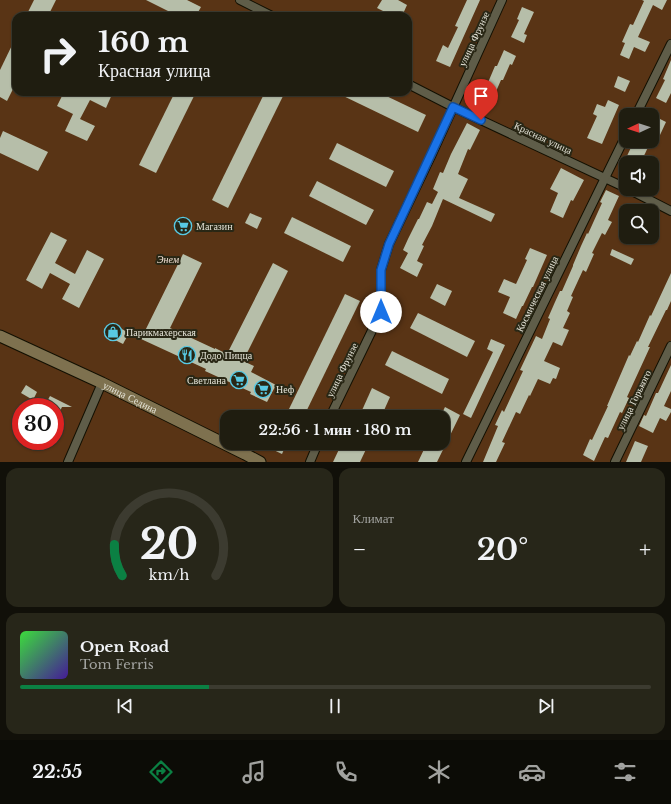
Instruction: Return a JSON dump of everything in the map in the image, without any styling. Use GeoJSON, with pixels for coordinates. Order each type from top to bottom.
{"type":"FeatureCollection","features":[{"type":"Feature","properties":{"kind":"street"},"geometry":{"type":"LineString","coordinates":[[240,0],[264,12]]}},
{"type":"Feature","properties":{"kind":"street","name":"улица Фрунзе"},"geometry":{"type":"LineString","coordinates":[[333,410],[381,312],[381,270],[389,244],[502,0]]}},
{"type":"Feature","properties":{"kind":"street"},"geometry":{"type":"LineString","coordinates":[[639,108],[671,44]]}},
{"type":"Feature","properties":{"kind":"street","name":"Красная улица"},"geometry":{"type":"LineString","coordinates":[[412,86],[453,107],[619,184]]}},
{"type":"Feature","properties":{"kind":"street","name":"Космическая улица"},"geometry":{"type":"LineString","coordinates":[[466,462],[619,148]]}},
{"type":"Feature","properties":{"kind":"street","name":"Красная улица"},"geometry":{"type":"LineString","coordinates":[[642,196],[671,211]]}},
{"type":"Feature","properties":{"kind":"street","name":"улица Седина"},"geometry":{"type":"LineString","coordinates":[[0,336],[102,383],[260,462]]}},
{"type":"Feature","properties":{"kind":"street","name":"улица Горького"},"geometry":{"type":"LineString","coordinates":[[615,462],[671,346]]}},
{"type":"Feature","properties":{"kind":"street"},"geometry":{"type":"LineString","coordinates":[[68,462],[102,383]]}},
{"type":"Feature","properties":{"kind":"street"},"geometry":{"type":"LineString","coordinates":[[310,462],[315,450]]}},
{"type":"Feature","properties":{"kind":"green space","name":"Энем"},"geometry":{"type":"Polygon","coordinates":[[[0,0],[671,0],[671,462],[0,462],[0,0]]]}},
{"type":"Feature","properties":{"kind":"building"},"geometry":{"type":"Polygon","coordinates":[[[34,0],[56,0],[50,12],[28,12],[34,0]]]}},
{"type":"Feature","properties":{"kind":"building"},"geometry":{"type":"Polygon","coordinates":[[[146,0],[187,0],[201,7],[198,12],[170,12],[146,0]]]}},
{"type":"Feature","properties":{"kind":"building"},"geometry":{"type":"Polygon","coordinates":[[[382,0],[398,0],[407,5],[404,12],[385,12],[377,8],[382,0]]]}},
{"type":"Feature","properties":{"kind":"building"},"geometry":{"type":"Polygon","coordinates":[[[467,0],[480,0],[450,67],[436,61],[443,45],[448,48],[458,27],[455,26],[467,0]]]}},
{"type":"Feature","properties":{"kind":"building"},"geometry":{"type":"Polygon","coordinates":[[[642,0],[667,0],[662,10],[653,5],[638,37],[650,42],[645,52],[634,47],[629,59],[620,55],[625,43],[622,42],[630,24],[633,25],[644,1],[642,0]]]}},
{"type":"Feature","properties":{"kind":"building"},"geometry":{"type":"Polygon","coordinates":[[[522,7],[534,12],[524,34],[527,35],[524,43],[511,37],[519,20],[517,19],[522,7]]]}},
{"type":"Feature","properties":{"kind":"building"},"geometry":{"type":"Polygon","coordinates":[[[12,45],[12,91],[7,101],[0,97],[0,70],[12,45]]]}},
{"type":"Feature","properties":{"kind":"building"},"geometry":{"type":"Polygon","coordinates":[[[504,50],[516,56],[512,65],[510,64],[503,80],[501,80],[494,96],[484,92],[495,66],[497,66],[504,50]]]}},
{"type":"Feature","properties":{"kind":"building"},"geometry":{"type":"Polygon","coordinates":[[[671,60],[671,93],[666,103],[656,98],[665,80],[663,79],[671,60]]]}},
{"type":"Feature","properties":{"kind":"building"},"geometry":{"type":"Polygon","coordinates":[[[618,76],[630,81],[625,92],[614,87],[618,76]]]}},
{"type":"Feature","properties":{"kind":"building"},"geometry":{"type":"Polygon","coordinates":[[[62,96],[111,96],[106,108],[90,100],[80,119],[95,126],[87,141],[65,131],[73,114],[57,106],[62,96]]]}},
{"type":"Feature","properties":{"kind":"building"},"geometry":{"type":"Polygon","coordinates":[[[173,96],[194,96],[156,173],[139,165],[173,96]]]}},
{"type":"Feature","properties":{"kind":"building"},"geometry":{"type":"Polygon","coordinates":[[[263,96],[283,96],[228,208],[212,200],[263,96]]]}},
{"type":"Feature","properties":{"kind":"building"},"geometry":{"type":"Polygon","coordinates":[[[343,96],[386,96],[426,115],[418,132],[343,96]]]}},
{"type":"Feature","properties":{"kind":"building"},"geometry":{"type":"Polygon","coordinates":[[[608,100],[619,105],[602,144],[587,138],[597,116],[593,114],[597,104],[605,107],[608,100]]]}},
{"type":"Feature","properties":{"kind":"building"},"geometry":{"type":"Polygon","coordinates":[[[659,118],[666,122],[659,134],[659,118]]]}},
{"type":"Feature","properties":{"kind":"building"},"geometry":{"type":"Polygon","coordinates":[[[467,123],[480,130],[470,150],[468,149],[458,174],[468,179],[459,198],[495,214],[491,222],[443,199],[432,226],[422,245],[424,246],[417,261],[423,264],[417,277],[400,268],[408,253],[403,250],[427,202],[432,204],[438,192],[433,189],[440,172],[443,173],[467,123]]]}},
{"type":"Feature","properties":{"kind":"building"},"geometry":{"type":"Polygon","coordinates":[[[3,131],[48,152],[38,171],[0,153],[0,138],[3,131]]]}},
{"type":"Feature","properties":{"kind":"building"},"geometry":{"type":"Polygon","coordinates":[[[337,143],[394,171],[386,187],[329,159],[337,143]]]}},
{"type":"Feature","properties":{"kind":"building"},"geometry":{"type":"Polygon","coordinates":[[[631,148],[648,148],[644,156],[627,156],[631,148]]]}},
{"type":"Feature","properties":{"kind":"building"},"geometry":{"type":"Polygon","coordinates":[[[561,168],[584,180],[573,201],[571,200],[563,218],[550,212],[558,193],[550,189],[561,168]]]}},
{"type":"Feature","properties":{"kind":"building"},"geometry":{"type":"Polygon","coordinates":[[[317,181],[374,210],[366,225],[309,196],[317,181]]]}},
{"type":"Feature","properties":{"kind":"building"},"geometry":{"type":"Polygon","coordinates":[[[606,190],[619,196],[608,220],[612,222],[605,235],[602,233],[592,253],[594,254],[586,272],[583,270],[571,296],[573,297],[567,311],[570,313],[563,328],[569,330],[562,346],[553,342],[544,361],[560,368],[556,379],[553,378],[550,384],[538,379],[520,414],[516,412],[502,442],[505,443],[496,462],[483,462],[498,426],[495,425],[502,410],[504,412],[523,371],[520,370],[536,336],[542,339],[550,319],[548,318],[602,203],[600,202],[606,190]]]}},
{"type":"Feature","properties":{"kind":"building"},"geometry":{"type":"Polygon","coordinates":[[[250,213],[262,218],[257,229],[245,223],[250,213]]]}},
{"type":"Feature","properties":{"kind":"building"},"geometry":{"type":"Polygon","coordinates":[[[292,217],[351,246],[343,262],[284,233],[292,217]]]}},
{"type":"Feature","properties":{"kind":"building"},"geometry":{"type":"Polygon","coordinates":[[[51,232],[67,240],[55,263],[75,274],[87,250],[104,259],[79,308],[62,299],[70,284],[50,273],[42,289],[26,280],[51,232]]]}},
{"type":"Feature","properties":{"kind":"building"},"geometry":{"type":"Polygon","coordinates":[[[530,248],[547,255],[533,287],[516,319],[503,313],[510,297],[498,292],[504,279],[516,284],[527,260],[525,259],[530,248]]]}},
{"type":"Feature","properties":{"kind":"building"},"geometry":{"type":"Polygon","coordinates":[[[612,249],[634,259],[631,265],[610,255],[612,249]]]}},
{"type":"Feature","properties":{"kind":"building"},"geometry":{"type":"Polygon","coordinates":[[[183,254],[202,263],[170,328],[227,354],[273,263],[288,271],[243,361],[254,366],[251,372],[276,385],[267,402],[250,394],[251,392],[205,371],[206,369],[141,339],[183,254]]]}},
{"type":"Feature","properties":{"kind":"building"},"geometry":{"type":"Polygon","coordinates":[[[671,273],[671,301],[648,347],[650,347],[627,397],[629,398],[622,413],[620,412],[608,438],[605,437],[594,461],[583,455],[608,406],[629,355],[630,356],[637,341],[638,342],[671,273]]]}},
{"type":"Feature","properties":{"kind":"building"},"geometry":{"type":"Polygon","coordinates":[[[437,284],[452,291],[445,306],[430,298],[437,284]]]}},
{"type":"Feature","properties":{"kind":"building"},"geometry":{"type":"Polygon","coordinates":[[[345,294],[360,301],[307,410],[289,409],[345,294]]]}},
{"type":"Feature","properties":{"kind":"building"},"geometry":{"type":"Polygon","coordinates":[[[418,313],[475,341],[467,357],[410,328],[418,313]]]}},
{"type":"Feature","properties":{"kind":"building"},"geometry":{"type":"Polygon","coordinates":[[[111,323],[129,333],[123,344],[105,335],[111,323]]]}},
{"type":"Feature","properties":{"kind":"building"},"geometry":{"type":"Polygon","coordinates":[[[491,339],[505,345],[471,418],[463,414],[493,352],[487,349],[491,339]]]}},
{"type":"Feature","properties":{"kind":"building"},"geometry":{"type":"Polygon","coordinates":[[[392,351],[449,379],[442,394],[385,365],[392,351]]]}},
{"type":"Feature","properties":{"kind":"building"},"geometry":{"type":"Polygon","coordinates":[[[671,365],[671,391],[664,406],[671,409],[671,412],[666,421],[660,418],[653,433],[639,426],[644,415],[646,416],[671,365]]]}},
{"type":"Feature","properties":{"kind":"building"},"geometry":{"type":"Polygon","coordinates":[[[26,385],[37,392],[34,398],[30,398],[21,393],[26,385]]]}},
{"type":"Feature","properties":{"kind":"building"},"geometry":{"type":"Polygon","coordinates":[[[372,388],[390,397],[384,410],[362,410],[372,388]]]}},
{"type":"Feature","properties":{"kind":"building"},"geometry":{"type":"Polygon","coordinates":[[[64,403],[72,407],[64,407],[64,403]]]}},
{"type":"Feature","properties":{"kind":"building"},"geometry":{"type":"Polygon","coordinates":[[[445,407],[460,415],[450,435],[450,410],[444,410],[445,407]]]}},
{"type":"Feature","properties":{"kind":"building"},"geometry":{"type":"Polygon","coordinates":[[[635,441],[648,446],[641,462],[626,462],[635,441]]]}},
{"type":"Feature","properties":{"kind":"building"},"geometry":{"type":"Polygon","coordinates":[[[274,450],[284,450],[282,454],[274,450]]]}},
{"type":"Feature","properties":{"kind":"building"},"geometry":{"type":"Polygon","coordinates":[[[339,450],[366,450],[360,462],[333,462],[339,450]]]}},
{"type":"Feature","properties":{"kind":"building"},"geometry":{"type":"Polygon","coordinates":[[[424,450],[443,450],[437,462],[418,462],[424,450]]]}},
{"type":"Feature","properties":{"kind":"place","name":"Магазин"},"geometry":{"type":"Point","coordinates":[183,226]}},
{"type":"Feature","properties":{"kind":"place","name":"Парикмахерская"},"geometry":{"type":"Point","coordinates":[113,332]}},
{"type":"Feature","properties":{"kind":"place","name":"Додо Пицца"},"geometry":{"type":"Point","coordinates":[187,355]}},
{"type":"Feature","properties":{"kind":"place","name":"Светлана"},"geometry":{"type":"Point","coordinates":[239,380]}},
{"type":"Feature","properties":{"kind":"place","name":"Неф"},"geometry":{"type":"Point","coordinates":[263,389]}},
{"type":"Feature","properties":{"kind":"route"},"geometry":{"type":"LineString","coordinates":[[381,312],[381,270],[389,244],[453,107],[481,120]]}}]}
